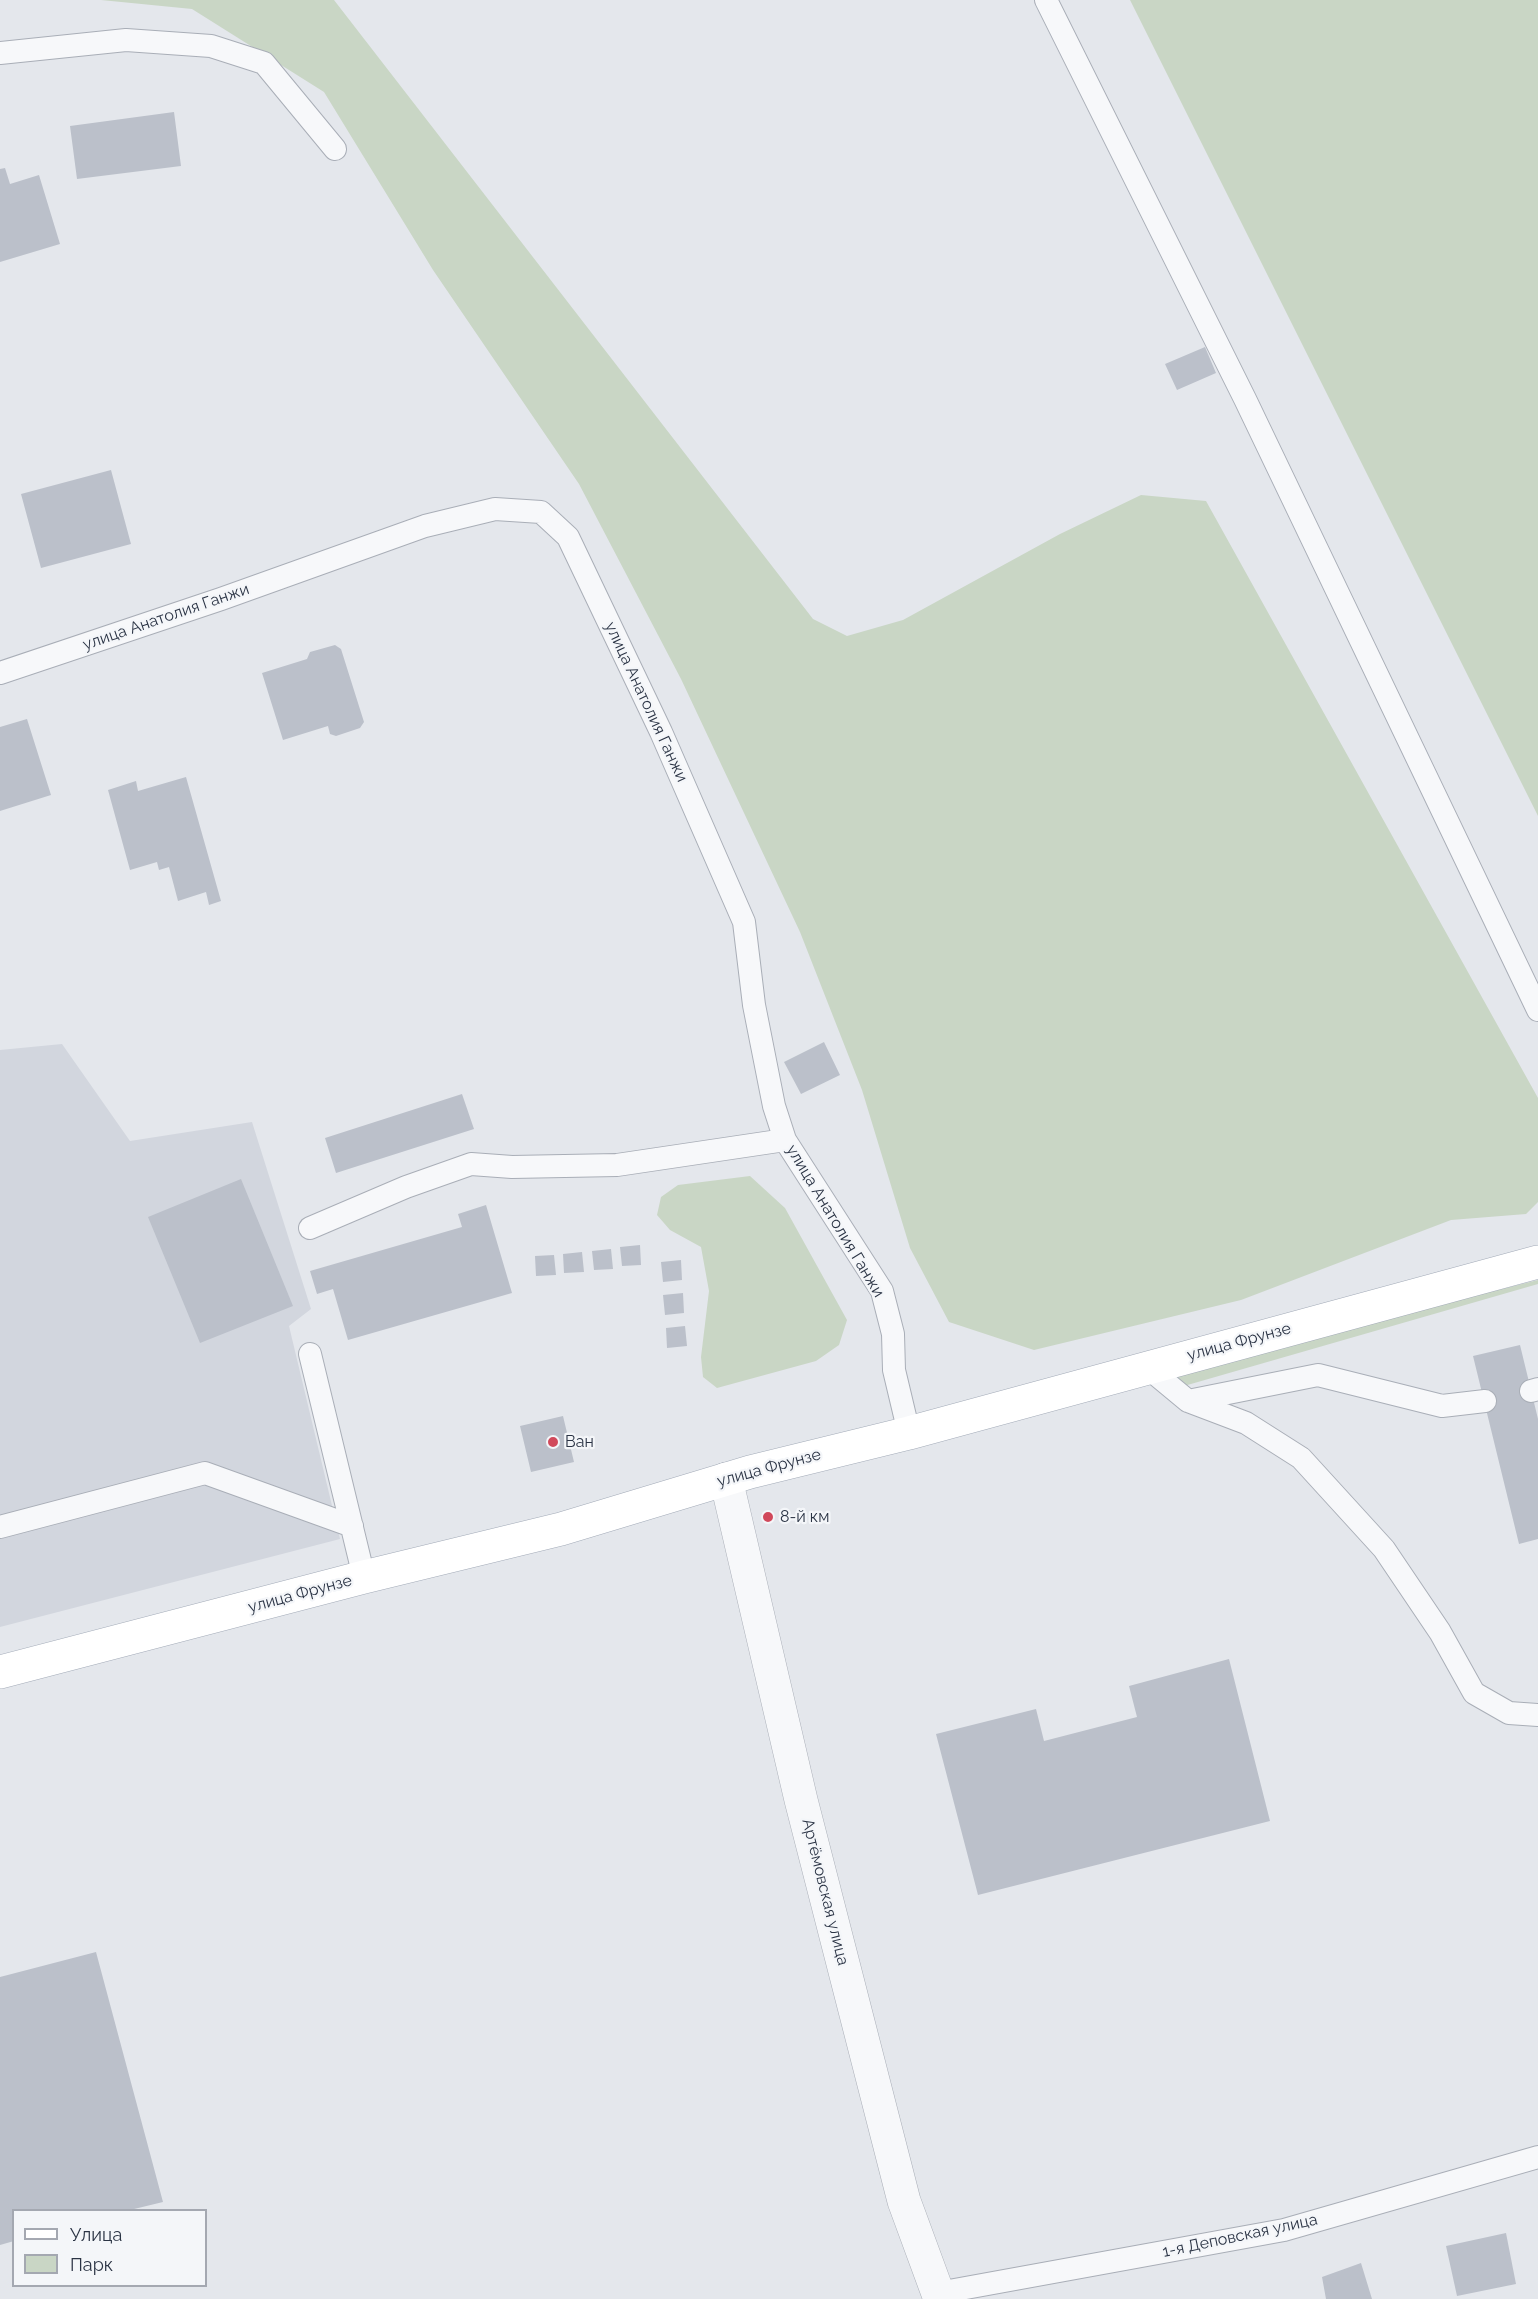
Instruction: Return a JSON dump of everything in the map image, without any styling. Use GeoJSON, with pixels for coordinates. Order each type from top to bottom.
{"type":"FeatureCollection","features":[{"type":"Feature","properties":{"kind":"main road","name":"улица Фрунзе"},"geometry":{"type":"LineString","coordinates":[[0,1672],[364,1577],[572,1526],[750,1472],[909,1433],[1538,1262]]}},
{"type":"Feature","properties":{"kind":"street","name":"Артёмовская улица"},"geometry":{"type":"LineString","coordinates":[[726,1479],[801,1800],[904,2201],[939,2296]]}},
{"type":"Feature","properties":{"kind":"lane"},"geometry":{"type":"LineString","coordinates":[[1046,0],[1245,399],[1538,1010]]}},
{"type":"Feature","properties":{"kind":"lane"},"geometry":{"type":"LineString","coordinates":[[0,53],[126,39],[211,46],[264,63],[335,149]]}},
{"type":"Feature","properties":{"kind":"lane","name":"улица Анатолия Ганжи"},"geometry":{"type":"LineString","coordinates":[[0,673],[221,599],[425,526],[495,509],[541,512],[568,537],[661,732],[744,922],[754,1005],[774,1106],[785,1140],[882,1291],[892,1334],[894,1370],[909,1433]]}},
{"type":"Feature","properties":{"kind":"lane"},"geometry":{"type":"LineString","coordinates":[[310,1228],[406,1187],[471,1164],[512,1167],[617,1165],[785,1140]]}},
{"type":"Feature","properties":{"kind":"lane"},"geometry":{"type":"LineString","coordinates":[[310,1354],[364,1577]]}},
{"type":"Feature","properties":{"kind":"lane"},"geometry":{"type":"LineString","coordinates":[[1147,1367],[1188,1401],[1245,1423],[1300,1458],[1384,1550],[1440,1632],[1474,1693],[1509,1713],[1538,1715]]}},
{"type":"Feature","properties":{"kind":"lane"},"geometry":{"type":"LineString","coordinates":[[1188,1401],[1318,1375],[1442,1406],[1485,1401]]}},
{"type":"Feature","properties":{"kind":"lane"},"geometry":{"type":"LineString","coordinates":[[0,1527],[205,1473],[352,1526]]}},
{"type":"Feature","properties":{"kind":"lane","name":"1-я Деповская улица"},"geometry":{"type":"LineString","coordinates":[[939,2296],[1284,2230],[1538,2157]]}},
{"type":"Feature","properties":{"kind":"shaded area"},"geometry":{"type":"Polygon","coordinates":[[[62,1044],[130,1141],[252,1122],[311,1309],[289,1326],[340,1539],[0,1627],[0,1050],[62,1044]]]}},
{"type":"Feature","properties":{"kind":"green space"},"geometry":{"type":"Polygon","coordinates":[[[101,0],[334,0],[813,619],[847,636],[903,620],[1060,534],[1141,495],[1206,501],[1538,1098],[1538,1202],[1526,1214],[1451,1220],[1241,1300],[1034,1350],[949,1322],[910,1248],[862,1090],[800,932],[681,679],[579,484],[433,270],[324,92],[192,9],[101,0]]]}},
{"type":"Feature","properties":{"kind":"green space"},"geometry":{"type":"Polygon","coordinates":[[[1130,0],[1538,0],[1538,816],[1130,0]]]}},
{"type":"Feature","properties":{"kind":"green space"},"geometry":{"type":"Polygon","coordinates":[[[750,1176],[785,1208],[847,1320],[839,1345],[816,1361],[717,1388],[703,1377],[701,1357],[709,1291],[701,1247],[670,1230],[657,1215],[661,1197],[678,1185],[750,1176]]]}},
{"type":"Feature","properties":{"kind":"green space"},"geometry":{"type":"Polygon","coordinates":[[[1538,1280],[1538,1284],[1184,1386],[1178,1377],[1183,1368],[1538,1280]]]}},
{"type":"Feature","properties":{"kind":"building"},"geometry":{"type":"Polygon","coordinates":[[[174,112],[181,166],[77,179],[70,126],[174,112]]]}},
{"type":"Feature","properties":{"kind":"building"},"geometry":{"type":"Polygon","coordinates":[[[5,168],[10,184],[39,175],[60,244],[0,262],[0,169],[5,168]]]}},
{"type":"Feature","properties":{"kind":"building"},"geometry":{"type":"Polygon","coordinates":[[[1205,347],[1216,373],[1177,390],[1165,364],[1205,347]]]}},
{"type":"Feature","properties":{"kind":"building"},"geometry":{"type":"Polygon","coordinates":[[[111,470],[131,544],[41,568],[21,494],[111,470]]]}},
{"type":"Feature","properties":{"kind":"building"},"geometry":{"type":"Polygon","coordinates":[[[335,645],[341,649],[364,722],[360,728],[336,736],[330,734],[328,726],[283,740],[262,673],[307,659],[310,652],[335,645]]]}},
{"type":"Feature","properties":{"kind":"building"},"geometry":{"type":"Polygon","coordinates":[[[27,719],[51,795],[0,811],[0,727],[27,719]]]}},
{"type":"Feature","properties":{"kind":"building"},"geometry":{"type":"Polygon","coordinates":[[[186,777],[221,901],[209,905],[206,892],[178,901],[169,867],[159,870],[157,862],[130,870],[108,790],[136,781],[138,791],[186,777]]]}},
{"type":"Feature","properties":{"kind":"building"},"geometry":{"type":"Polygon","coordinates":[[[824,1042],[840,1075],[801,1094],[784,1062],[824,1042]]]}},
{"type":"Feature","properties":{"kind":"building"},"geometry":{"type":"Polygon","coordinates":[[[462,1094],[474,1129],[336,1173],[325,1138],[462,1094]]]}},
{"type":"Feature","properties":{"kind":"building"},"geometry":{"type":"Polygon","coordinates":[[[241,1179],[293,1306],[200,1343],[148,1217],[241,1179]]]}},
{"type":"Feature","properties":{"kind":"building"},"geometry":{"type":"Polygon","coordinates":[[[486,1205],[512,1293],[348,1340],[333,1289],[317,1294],[310,1271],[462,1227],[458,1214],[486,1205]]]}},
{"type":"Feature","properties":{"kind":"building"},"geometry":{"type":"Polygon","coordinates":[[[640,1245],[641,1265],[622,1266],[620,1247],[640,1245]]]}},
{"type":"Feature","properties":{"kind":"building"},"geometry":{"type":"Polygon","coordinates":[[[611,1249],[613,1269],[594,1270],[592,1251],[611,1249]]]}},
{"type":"Feature","properties":{"kind":"building"},"geometry":{"type":"Polygon","coordinates":[[[582,1252],[584,1272],[564,1273],[563,1254],[582,1252]]]}},
{"type":"Feature","properties":{"kind":"building"},"geometry":{"type":"Polygon","coordinates":[[[554,1255],[556,1275],[536,1276],[535,1256],[554,1255]]]}},
{"type":"Feature","properties":{"kind":"building"},"geometry":{"type":"Polygon","coordinates":[[[681,1260],[682,1280],[663,1282],[661,1262],[681,1260]]]}},
{"type":"Feature","properties":{"kind":"building"},"geometry":{"type":"Polygon","coordinates":[[[683,1293],[684,1313],[665,1315],[663,1295],[683,1293]]]}},
{"type":"Feature","properties":{"kind":"building"},"geometry":{"type":"Polygon","coordinates":[[[685,1326],[687,1346],[667,1348],[666,1328],[685,1326]]]}},
{"type":"Feature","properties":{"kind":"building"},"geometry":{"type":"Polygon","coordinates":[[[1520,1345],[1538,1419],[1538,1539],[1519,1544],[1473,1356],[1520,1345]]]}},
{"type":"Feature","properties":{"kind":"building"},"geometry":{"type":"Polygon","coordinates":[[[563,1416],[574,1462],[531,1472],[520,1426],[563,1416]]]}},
{"type":"Feature","properties":{"kind":"building"},"geometry":{"type":"Polygon","coordinates":[[[1229,1659],[1270,1821],[978,1895],[936,1734],[1036,1709],[1044,1741],[1137,1717],[1129,1686],[1229,1659]]]}},
{"type":"Feature","properties":{"kind":"building"},"geometry":{"type":"Polygon","coordinates":[[[96,1952],[163,2202],[134,2209],[12,2209],[12,2242],[0,2245],[0,1977],[96,1952]]]}},
{"type":"Feature","properties":{"kind":"building"},"geometry":{"type":"Polygon","coordinates":[[[1506,2233],[1516,2284],[1457,2296],[1446,2246],[1506,2233]]]}},
{"type":"Feature","properties":{"kind":"building"},"geometry":{"type":"Polygon","coordinates":[[[1361,2263],[1372,2299],[1326,2299],[1322,2277],[1361,2263]]]}},
{"type":"Feature","properties":{"kind":"place","name":"Ван"},"geometry":{"type":"Point","coordinates":[553,1442]}},
{"type":"Feature","properties":{"kind":"place","name":"8-й км"},"geometry":{"type":"Point","coordinates":[768,1517]}}]}
